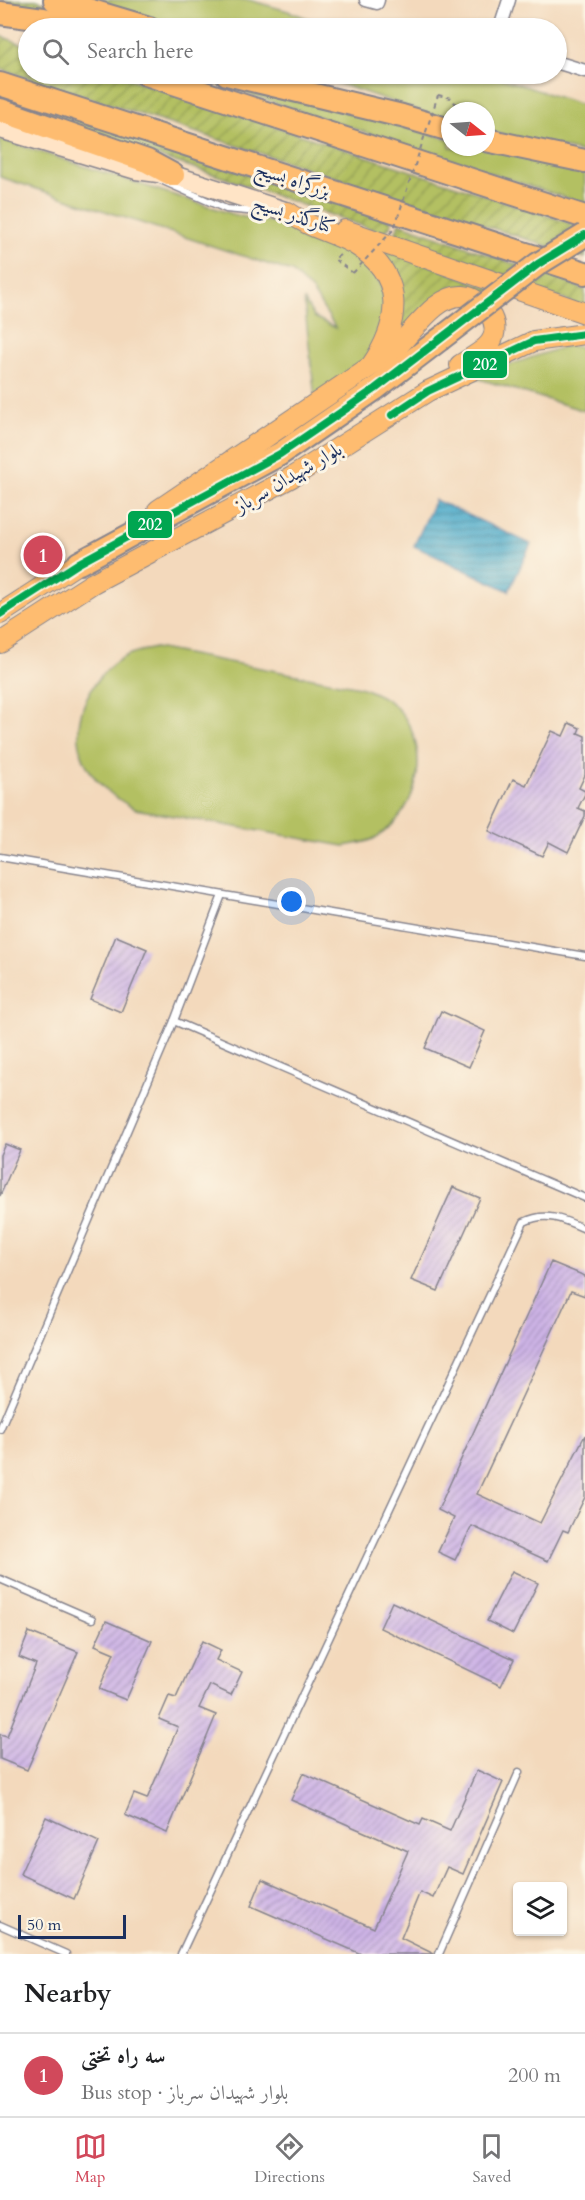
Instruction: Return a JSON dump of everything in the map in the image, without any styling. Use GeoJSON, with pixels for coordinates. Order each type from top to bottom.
{"type":"FeatureCollection","features":[{"type":"Feature","properties":{"kind":"highway"},"geometry":{"type":"LineString","coordinates":[[55,0],[115,18]]}},
{"type":"Feature","properties":{"kind":"highway"},"geometry":{"type":"LineString","coordinates":[[0,13],[36,18]]}},
{"type":"Feature","properties":{"kind":"highway"},"geometry":{"type":"LineString","coordinates":[[0,21],[18,28]]}},
{"type":"Feature","properties":{"kind":"highway","name":"بزرگراه بسیج"},"geometry":{"type":"LineString","coordinates":[[0,84],[562,266],[585,276]]}},
{"type":"Feature","properties":{"kind":"highway"},"geometry":{"type":"LineString","coordinates":[[177,84],[585,217]]}},
{"type":"Feature","properties":{"kind":"highway"},"geometry":{"type":"LineString","coordinates":[[269,84],[441,127]]}},
{"type":"Feature","properties":{"kind":"highway"},"geometry":{"type":"LineString","coordinates":[[316,84],[402,116]]}},
{"type":"Feature","properties":{"kind":"highway"},"geometry":{"type":"LineString","coordinates":[[0,110],[147,161],[173,175]]}},
{"type":"Feature","properties":{"kind":"highway"},"geometry":{"type":"LineString","coordinates":[[495,142],[585,161]]}},
{"type":"Feature","properties":{"kind":"highway"},"geometry":{"type":"LineString","coordinates":[[79,563],[280,454],[342,412],[538,264],[585,235]]}},
{"type":"Feature","properties":{"kind":"main road","name":"کنارگذر بسیج"},"geometry":{"type":"LineString","coordinates":[[0,129],[146,172],[173,175],[387,243],[585,313]]}},
{"type":"Feature","properties":{"kind":"main road","name":"بلوار شهیدان سرباز"},"geometry":{"type":"LineString","coordinates":[[0,614],[371,366],[387,340],[394,315],[394,302],[384,274],[373,259],[356,245],[305,225],[288,212]]}},
{"type":"Feature","properties":{"kind":"main road"},"geometry":{"type":"LineString","coordinates":[[371,366],[399,348],[431,311],[448,298],[466,296],[480,302],[489,312],[494,326],[494,334],[489,344],[428,391]]}},
{"type":"Feature","properties":{"kind":"main road","name":"بلوار شهیدان سرباز"},"geometry":{"type":"LineString","coordinates":[[0,643],[93,582],[291,477],[428,391],[534,342],[585,334]]}},
{"type":"Feature","properties":{"kind":"street"},"geometry":{"type":"LineString","coordinates":[[503,18],[509,0]]}},
{"type":"Feature","properties":{"kind":"street"},"geometry":{"type":"LineString","coordinates":[[567,65],[585,70]]}},
{"type":"Feature","properties":{"kind":"lane"},"geometry":{"type":"LineString","coordinates":[[146,172],[178,190],[226,209],[238,212],[288,212]]}},
{"type":"Feature","properties":{"kind":"lane"},"geometry":{"type":"LineString","coordinates":[[0,857],[585,956]]}},
{"type":"Feature","properties":{"kind":"lane"},"geometry":{"type":"LineString","coordinates":[[0,1429],[174,1021],[222,895]]}},
{"type":"Feature","properties":{"kind":"lane"},"geometry":{"type":"LineString","coordinates":[[174,1021],[585,1198]]}},
{"type":"Feature","properties":{"kind":"lane"},"geometry":{"type":"LineString","coordinates":[[181,1954],[524,1222],[536,1216],[547,1215],[585,1229]]}},
{"type":"Feature","properties":{"kind":"lane"},"geometry":{"type":"LineString","coordinates":[[0,1579],[92,1619]]}},
{"type":"Feature","properties":{"kind":"lane"},"geometry":{"type":"LineString","coordinates":[[439,1954],[519,1772]]}},
{"type":"Feature","properties":{"kind":"lane"},"geometry":{"type":"LineString","coordinates":[[0,1925],[66,1954]]}},
{"type":"Feature","properties":{"kind":"path"},"geometry":{"type":"LineString","coordinates":[[334,259],[353,273],[394,229],[438,95],[451,98],[454,102]]}},
{"type":"Feature","properties":{"kind":"green space"},"geometry":{"type":"Polygon","coordinates":[[[1,0],[36,0],[96,18],[67,18],[1,0]]]}},
{"type":"Feature","properties":{"kind":"green space"},"geometry":{"type":"Polygon","coordinates":[[[74,0],[249,0],[307,18],[140,18],[74,0]]]}},
{"type":"Feature","properties":{"kind":"green space"},"geometry":{"type":"Polygon","coordinates":[[[0,36],[18,42],[18,75],[0,69],[0,36]]]}},
{"type":"Feature","properties":{"kind":"green space"},"geometry":{"type":"Polygon","coordinates":[[[46,84],[146,84],[585,228],[585,258],[46,84]]]}},
{"type":"Feature","properties":{"kind":"green space"},"geometry":{"type":"Polygon","coordinates":[[[218,84],[240,84],[441,137],[441,156],[495,156],[495,150],[585,168],[585,204],[218,84]]]}},
{"type":"Feature","properties":{"kind":"green space"},"geometry":{"type":"Polygon","coordinates":[[[340,84],[519,84],[585,106],[585,153],[495,133],[495,102],[441,102],[441,118],[340,84]]]}},
{"type":"Feature","properties":{"kind":"green space"},"geometry":{"type":"Polygon","coordinates":[[[0,93],[392,221],[390,227],[383,233],[222,177],[0,105],[0,93]]]}},
{"type":"Feature","properties":{"kind":"green space"},"geometry":{"type":"Polygon","coordinates":[[[0,139],[239,216],[285,224],[342,244],[371,263],[388,304],[369,360],[315,399],[304,300],[314,317],[336,328],[312,291],[292,272],[0,177],[0,139]]]}},
{"type":"Feature","properties":{"kind":"green space"},"geometry":{"type":"Polygon","coordinates":[[[399,223],[523,267],[505,280],[389,239],[396,232],[399,223]]]}},
{"type":"Feature","properties":{"kind":"green space"},"geometry":{"type":"Polygon","coordinates":[[[382,247],[492,289],[484,296],[475,291],[394,340],[374,254],[382,247]]]}},
{"type":"Feature","properties":{"kind":"green space"},"geometry":{"type":"Polygon","coordinates":[[[541,271],[585,290],[585,307],[522,285],[541,271]]]}},
{"type":"Feature","properties":{"kind":"green space"},"geometry":{"type":"Polygon","coordinates":[[[566,346],[585,347],[585,411],[473,377],[566,346]]]}},
{"type":"Feature","properties":{"kind":"green space"},"geometry":{"type":"Polygon","coordinates":[[[155,648],[360,687],[386,699],[406,720],[414,737],[418,756],[417,775],[412,794],[403,811],[391,826],[375,838],[344,846],[135,809],[122,801],[105,788],[90,771],[82,755],[79,739],[80,722],[84,705],[101,676],[128,655],[155,648]]]}},
{"type":"Feature","properties":{"kind":"water"},"geometry":{"type":"Polygon","coordinates":[[[435,500],[531,544],[509,591],[414,546],[435,500]]]}},
{"type":"Feature","properties":{"kind":"building"},"geometry":{"type":"Polygon","coordinates":[[[569,723],[580,728],[578,733],[585,736],[585,775],[579,788],[585,791],[585,794],[578,808],[585,811],[585,816],[568,852],[549,842],[542,856],[489,831],[513,779],[526,785],[552,731],[563,736],[569,723]]]}},
{"type":"Feature","properties":{"kind":"building"},"geometry":{"type":"Polygon","coordinates":[[[116,936],[147,949],[121,1012],[90,999],[116,936]]]}},
{"type":"Feature","properties":{"kind":"building"},"geometry":{"type":"Polygon","coordinates":[[[441,1011],[485,1031],[469,1067],[425,1048],[441,1011]]]}},
{"type":"Feature","properties":{"kind":"building"},"geometry":{"type":"Polygon","coordinates":[[[5,1144],[20,1150],[0,1196],[0,1155],[5,1144]]]}},
{"type":"Feature","properties":{"kind":"building"},"geometry":{"type":"Polygon","coordinates":[[[453,1187],[480,1198],[438,1291],[411,1280],[453,1187]]]}},
{"type":"Feature","properties":{"kind":"building"},"geometry":{"type":"Polygon","coordinates":[[[551,1262],[585,1276],[585,1296],[571,1291],[477,1494],[540,1523],[585,1435],[585,1497],[568,1532],[563,1530],[548,1561],[472,1526],[455,1560],[438,1552],[454,1518],[438,1510],[551,1262]]]}},
{"type":"Feature","properties":{"kind":"building"},"geometry":{"type":"Polygon","coordinates":[[[512,1571],[538,1583],[513,1634],[487,1621],[512,1571]]]}},
{"type":"Feature","properties":{"kind":"building"},"geometry":{"type":"Polygon","coordinates":[[[392,1602],[514,1659],[501,1686],[380,1628],[392,1602]]]}},
{"type":"Feature","properties":{"kind":"building"},"geometry":{"type":"Polygon","coordinates":[[[106,1621],[152,1641],[126,1700],[99,1689],[114,1653],[95,1645],[106,1621]]]}},
{"type":"Feature","properties":{"kind":"building"},"geometry":{"type":"Polygon","coordinates":[[[29,1632],[78,1652],[27,1770],[0,1759],[0,1734],[7,1736],[36,1664],[19,1657],[29,1632]]]}},
{"type":"Feature","properties":{"kind":"building"},"geometry":{"type":"Polygon","coordinates":[[[202,1641],[221,1650],[216,1660],[242,1672],[231,1695],[210,1685],[199,1708],[216,1715],[167,1833],[125,1815],[134,1794],[147,1799],[178,1727],[159,1719],[169,1696],[176,1698],[202,1641]]]}},
{"type":"Feature","properties":{"kind":"building"},"geometry":{"type":"Polygon","coordinates":[[[477,1770],[503,1782],[463,1874],[447,1867],[433,1898],[420,1892],[401,1938],[434,1954],[361,1954],[251,1906],[262,1879],[374,1928],[408,1851],[291,1800],[303,1773],[420,1825],[423,1819],[450,1831],[477,1770]]]}},
{"type":"Feature","properties":{"kind":"building"},"geometry":{"type":"Polygon","coordinates":[[[46,1817],[99,1842],[74,1899],[20,1874],[46,1817]]]}},
{"type":"Feature","properties":{"kind":"transit line","name":"202"},"geometry":{"type":"LineString","coordinates":[[0,614],[79,563],[280,454],[375,389],[538,264],[585,235]]}},
{"type":"Feature","properties":{"kind":"transit line","name":"202"},"geometry":{"type":"LineString","coordinates":[[392,415],[428,391],[534,341],[585,334]]}},
{"type":"Feature","properties":{"kind":"place","name":"سه راه تختی"},"geometry":{"type":"Point","coordinates":[43,555]}}]}
